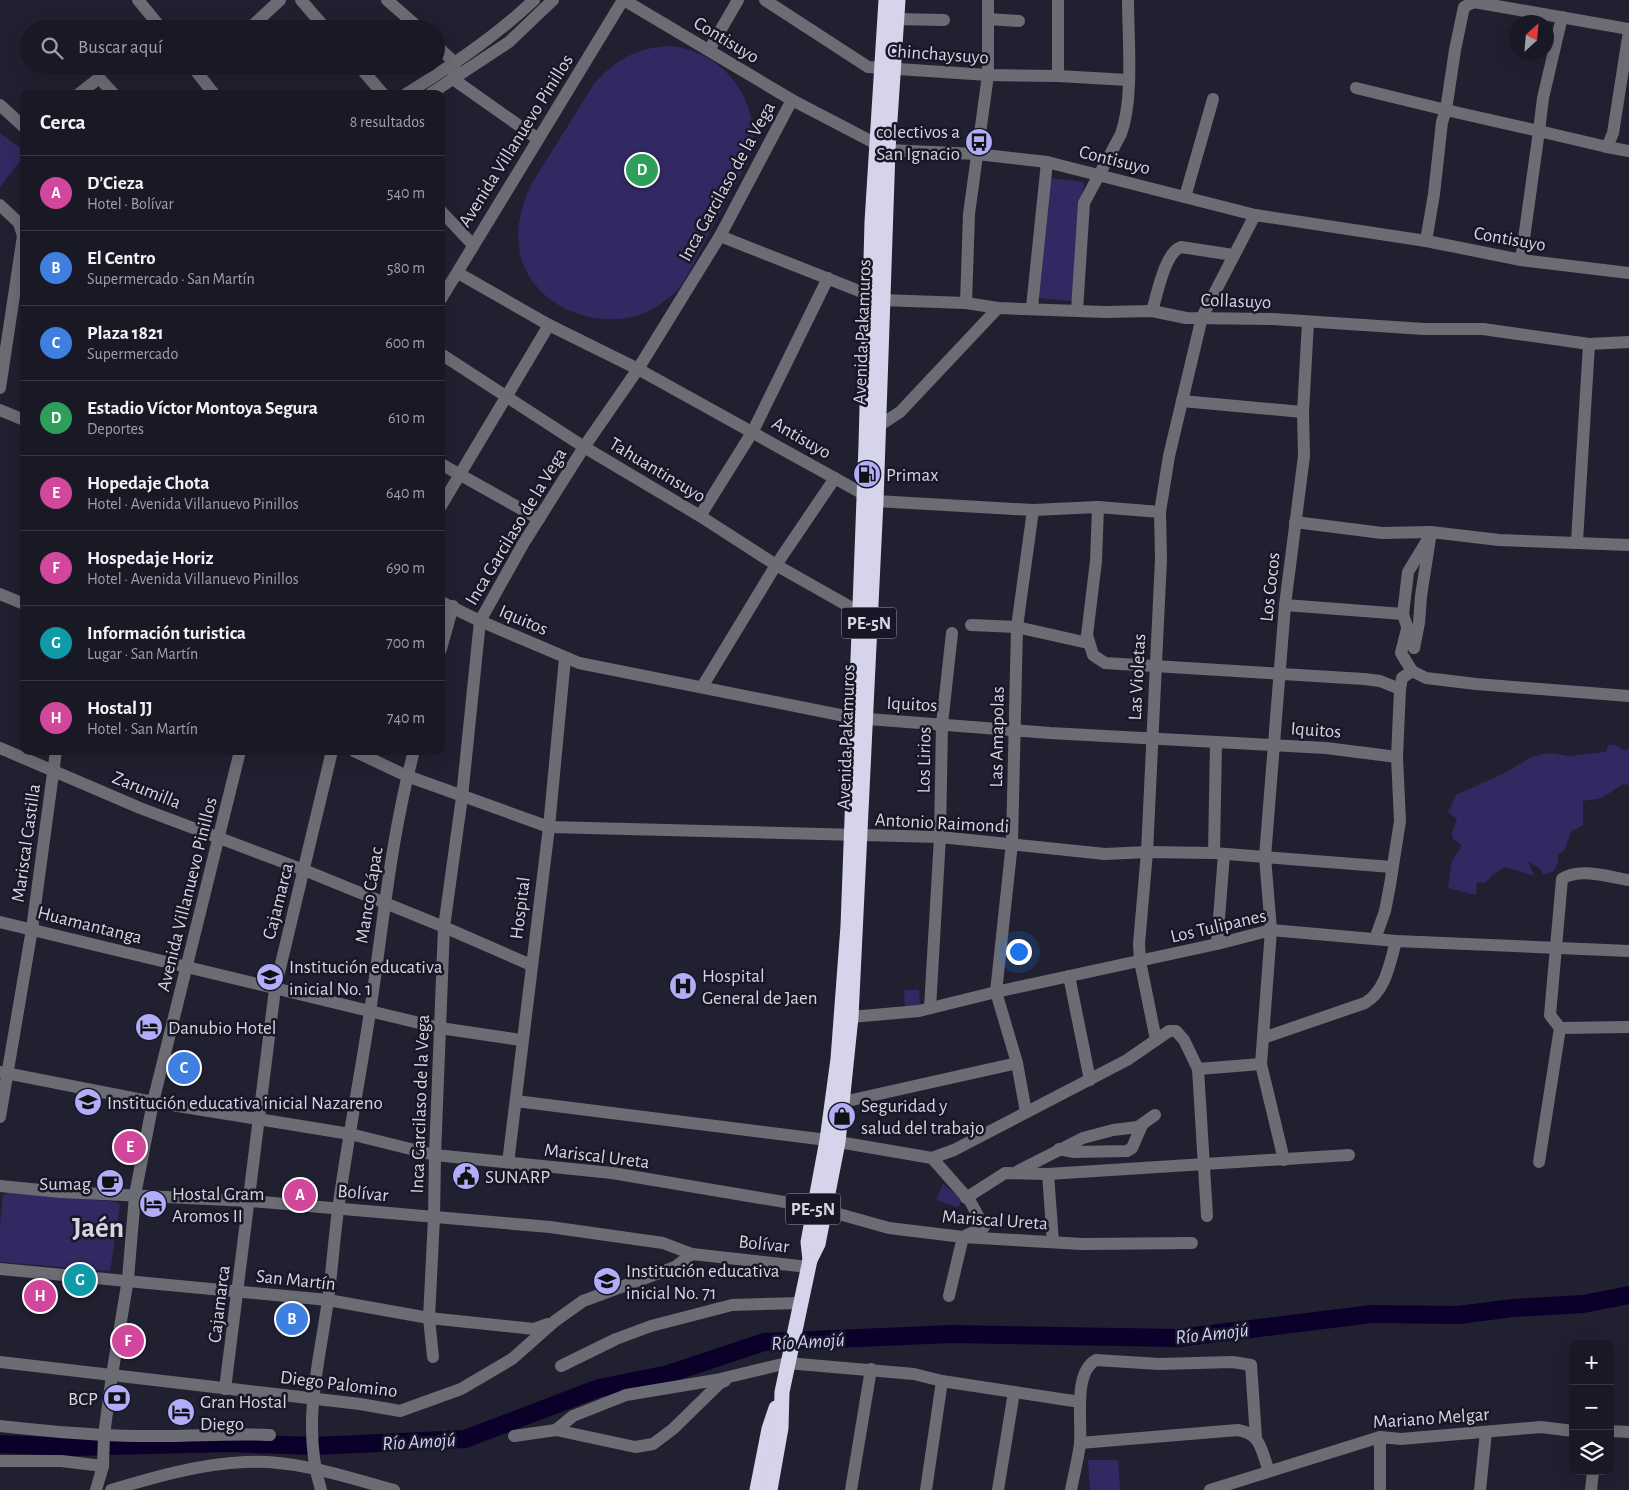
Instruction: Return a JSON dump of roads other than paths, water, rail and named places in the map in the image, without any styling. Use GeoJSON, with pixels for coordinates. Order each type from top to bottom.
{"type":"FeatureCollection","features":[{"type":"Feature","properties":{"kind":"highway","name":"Avenida Pakamuros"},"geometry":{"type":"LineString","coordinates":[[789,1358],[809,1264],[818,1244],[819,1208],[843,1102],[851,1017],[860,719],[870,498],[875,297],[886,69],[886,0]]}},
{"type":"Feature","properties":{"kind":"highway","name":"Avenida Pakamuros"},"geometry":{"type":"LineString","coordinates":[[886,69],[898,0]]}},
{"type":"Feature","properties":{"kind":"highway","name":"Avenida Pakamuros"},"geometry":{"type":"LineString","coordinates":[[860,719],[859,612],[877,427],[875,297]]}},
{"type":"Feature","properties":{"kind":"highway","name":"Avenida Pakamuros"},"geometry":{"type":"LineString","coordinates":[[833,1141],[856,836]]}},
{"type":"Feature","properties":{"kind":"highway","name":"PE-5N"},"geometry":{"type":"LineString","coordinates":[[757,1490],[769,1429],[782,1392],[789,1358]]}},
{"type":"Feature","properties":{"kind":"highway","name":"PE-5N"},"geometry":{"type":"LineString","coordinates":[[770,1490],[780,1428],[782,1392]]}},
{"type":"Feature","properties":{"kind":"street"},"geometry":{"type":"LineString","coordinates":[[138,0],[155,20]]}},
{"type":"Feature","properties":{"kind":"street"},"geometry":{"type":"LineString","coordinates":[[259,20],[280,0]]}},
{"type":"Feature","properties":{"kind":"street"},"geometry":{"type":"LineString","coordinates":[[301,0],[318,20]]}},
{"type":"Feature","properties":{"kind":"street"},"geometry":{"type":"LineString","coordinates":[[387,0],[410,20]]}},
{"type":"Feature","properties":{"kind":"street"},"geometry":{"type":"LineString","coordinates":[[445,69],[499,32],[534,0]]}},
{"type":"Feature","properties":{"kind":"street"},"geometry":{"type":"LineString","coordinates":[[437,90],[509,42],[553,0]]}},
{"type":"Feature","properties":{"kind":"street","name":"Contisuyo"},"geometry":{"type":"LineString","coordinates":[[623,0],[792,100],[882,147],[977,154],[1047,162],[1101,174],[1255,215],[1426,241],[1521,260],[1629,273]]}},
{"type":"Feature","properties":{"kind":"street","name":"Avenida Villanuevo Pinillos"},"geometry":{"type":"LineString","coordinates":[[445,293],[623,0]]}},
{"type":"Feature","properties":{"kind":"street"},"geometry":{"type":"LineString","coordinates":[[709,50],[738,0]]}},
{"type":"Feature","properties":{"kind":"street","name":"Chinchaysuyo"},"geometry":{"type":"LineString","coordinates":[[765,0],[868,67],[988,76],[1058,76],[1128,80]]}},
{"type":"Feature","properties":{"kind":"street"},"geometry":{"type":"LineString","coordinates":[[966,303],[969,214],[988,76],[988,0]]}},
{"type":"Feature","properties":{"kind":"street"},"geometry":{"type":"LineString","coordinates":[[1058,0],[1058,76]]}},
{"type":"Feature","properties":{"kind":"street"},"geometry":{"type":"LineString","coordinates":[[1078,310],[1086,196],[1101,174],[1124,128],[1128,80],[1128,0]]}},
{"type":"Feature","properties":{"kind":"street"},"geometry":{"type":"LineString","coordinates":[[1426,241],[1434,194],[1442,122],[1446,110],[1455,50],[1465,3],[1474,2],[1629,30],[1612,133],[1607,147]]}},
{"type":"Feature","properties":{"kind":"street"},"geometry":{"type":"LineString","coordinates":[[1521,260],[1543,98],[1562,17]]}},
{"type":"Feature","properties":{"kind":"street"},"geometry":{"type":"LineString","coordinates":[[896,19],[944,20]]}},
{"type":"Feature","properties":{"kind":"street"},"geometry":{"type":"LineString","coordinates":[[988,19],[1019,21]]}},
{"type":"Feature","properties":{"kind":"street"},"geometry":{"type":"LineString","coordinates":[[445,54],[455,63]]}},
{"type":"Feature","properties":{"kind":"street"},"geometry":{"type":"LineString","coordinates":[[453,80],[455,63]]}},
{"type":"Feature","properties":{"kind":"street"},"geometry":{"type":"LineString","coordinates":[[83,90],[98,75]]}},
{"type":"Feature","properties":{"kind":"street"},"geometry":{"type":"LineString","coordinates":[[103,75],[112,90]]}},
{"type":"Feature","properties":{"kind":"street"},"geometry":{"type":"LineString","coordinates":[[203,75],[212,90]]}},
{"type":"Feature","properties":{"kind":"street"},"geometry":{"type":"LineString","coordinates":[[367,75],[380,90]]}},
{"type":"Feature","properties":{"kind":"street"},"geometry":{"type":"LineString","coordinates":[[412,90],[436,75]]}},
{"type":"Feature","properties":{"kind":"street"},"geometry":{"type":"LineString","coordinates":[[453,80],[538,139]]}},
{"type":"Feature","properties":{"kind":"street"},"geometry":{"type":"LineString","coordinates":[[1356,88],[1629,151]]}},
{"type":"Feature","properties":{"kind":"street"},"geometry":{"type":"LineString","coordinates":[[1185,197],[1213,99]]}},
{"type":"Feature","properties":{"kind":"street","name":"Inca Garcilaso de la Vega"},"geometry":{"type":"LineString","coordinates":[[433,1357],[429,1318],[444,927],[462,797],[480,621],[539,519],[584,447],[638,369],[720,236],[792,100]]}},
{"type":"Feature","properties":{"kind":"street"},"geometry":{"type":"LineString","coordinates":[[0,105],[20,123]]}},
{"type":"Feature","properties":{"kind":"street"},"geometry":{"type":"LineString","coordinates":[[1032,307],[1047,162]]}},
{"type":"Feature","properties":{"kind":"street"},"geometry":{"type":"LineString","coordinates":[[0,205],[19,223],[20,227]]}},
{"type":"Feature","properties":{"kind":"street"},"geometry":{"type":"LineString","coordinates":[[445,215],[473,245]]}},
{"type":"Feature","properties":{"kind":"street","name":"Las Violetas"},"geometry":{"type":"LineString","coordinates":[[1156,1040],[1140,961],[1139,944],[1147,852],[1156,667],[1161,559],[1160,512],[1182,401],[1202,317],[1255,215]]}},
{"type":"Feature","properties":{"kind":"street"},"geometry":{"type":"LineString","coordinates":[[720,236],[875,297]]}},
{"type":"Feature","properties":{"kind":"street"},"geometry":{"type":"LineString","coordinates":[[1152,311],[1169,257],[1176,248],[1181,246],[1233,255]]}},
{"type":"Feature","properties":{"kind":"street"},"geometry":{"type":"LineString","coordinates":[[0,388],[20,252]]}},
{"type":"Feature","properties":{"kind":"street","name":"Antisuyo"},"geometry":{"type":"LineString","coordinates":[[458,273],[548,326],[638,369],[870,498],[1033,510],[1098,507],[1160,512]]}},
{"type":"Feature","properties":{"kind":"street"},"geometry":{"type":"LineString","coordinates":[[700,516],[752,431],[828,278]]}},
{"type":"Feature","properties":{"kind":"street","name":"Collasuyo"},"geometry":{"type":"LineString","coordinates":[[875,297],[966,303],[998,308],[1032,307],[1152,311],[1186,318],[1202,317],[1424,329],[1483,329],[1589,344],[1629,342]]}},
{"type":"Feature","properties":{"kind":"street"},"geometry":{"type":"LineString","coordinates":[[877,427],[900,412],[998,308]]}},
{"type":"Feature","properties":{"kind":"street","name":"Los Cocos"},"geometry":{"type":"LineString","coordinates":[[1271,930],[1265,857],[1285,605],[1304,456],[1303,412],[1308,322]]}},
{"type":"Feature","properties":{"kind":"street"},"geometry":{"type":"LineString","coordinates":[[445,499],[548,326]]}},
{"type":"Feature","properties":{"kind":"street"},"geometry":{"type":"LineString","coordinates":[[1577,541],[1589,344]]}},
{"type":"Feature","properties":{"kind":"street","name":"Tahuantinsuyo"},"geometry":{"type":"LineString","coordinates":[[445,357],[584,447],[700,516],[776,565],[859,612]]}},
{"type":"Feature","properties":{"kind":"street"},"geometry":{"type":"LineString","coordinates":[[1182,401],[1303,412]]}},
{"type":"Feature","properties":{"kind":"street"},"geometry":{"type":"LineString","coordinates":[[0,410],[20,418]]}},
{"type":"Feature","properties":{"kind":"street"},"geometry":{"type":"LineString","coordinates":[[445,466],[539,519]]}},
{"type":"Feature","properties":{"kind":"street"},"geometry":{"type":"LineString","coordinates":[[702,686],[776,565],[836,478]]}},
{"type":"Feature","properties":{"kind":"street"},"geometry":{"type":"LineString","coordinates":[[1098,507],[1088,643],[1093,655],[1105,663],[1380,681],[1400,689]]}},
{"type":"Feature","properties":{"kind":"street","name":"Las Amapolas"},"geometry":{"type":"LineString","coordinates":[[1026,1112],[1017,1063],[996,992],[1012,843],[1017,627],[1033,510]]}},
{"type":"Feature","properties":{"kind":"street"},"geometry":{"type":"LineString","coordinates":[[1295,522],[1374,532],[1431,532],[1499,540],[1577,541],[1629,545]]}},
{"type":"Feature","properties":{"kind":"street"},"geometry":{"type":"LineString","coordinates":[[1414,648],[1406,629],[1403,614],[1408,572],[1431,532]]}},
{"type":"Feature","properties":{"kind":"street"},"geometry":{"type":"LineString","coordinates":[[1412,671],[1419,623],[1420,596],[1431,532]]}},
{"type":"Feature","properties":{"kind":"street"},"geometry":{"type":"LineString","coordinates":[[0,594],[20,602]]}},
{"type":"Feature","properties":{"kind":"street"},"geometry":{"type":"LineString","coordinates":[[445,619],[447,604]]}},
{"type":"Feature","properties":{"kind":"street","name":"Iquitos"},"geometry":{"type":"LineString","coordinates":[[447,604],[480,621],[579,663],[860,719],[1216,743],[1326,748],[1397,757]]}},
{"type":"Feature","properties":{"kind":"street"},"geometry":{"type":"LineString","coordinates":[[1285,605],[1403,614]]}},
{"type":"Feature","properties":{"kind":"street"},"geometry":{"type":"LineString","coordinates":[[971,625],[1017,627],[1088,643]]}},
{"type":"Feature","properties":{"kind":"street"},"geometry":{"type":"LineString","coordinates":[[1406,629],[1401,652],[1412,671],[1426,678],[1448,682],[1629,696]]}},
{"type":"Feature","properties":{"kind":"street","name":"Los Lirios"},"geometry":{"type":"LineString","coordinates":[[930,1008],[940,837],[942,724],[952,633]]}},
{"type":"Feature","properties":{"kind":"street","name":"Hospital"},"geometry":{"type":"LineString","coordinates":[[508,1163],[549,827],[566,658]]}},
{"type":"Feature","properties":{"kind":"street"},"geometry":{"type":"LineString","coordinates":[[1375,939],[1385,911],[1400,821],[1397,757],[1400,689],[1402,678],[1412,671]]}},
{"type":"Feature","properties":{"kind":"street"},"geometry":{"type":"LineString","coordinates":[[1216,743],[1219,853],[1217,944]]}},
{"type":"Feature","properties":{"kind":"street","name":"Zarumilla"},"geometry":{"type":"LineString","coordinates":[[0,748],[140,808],[304,870],[531,965]]}},
{"type":"Feature","properties":{"kind":"street","name":"Mariscal Castilla"},"geometry":{"type":"LineString","coordinates":[[0,1117],[3,1073],[32,929],[55,755]]}},
{"type":"Feature","properties":{"kind":"street","name":"Avenida Villanuevo Pinillos"},"geometry":{"type":"LineString","coordinates":[[104,1463],[104,1438],[128,1279],[135,1195],[153,1102],[239,755]]}},
{"type":"Feature","properties":{"kind":"street","name":"Cajamarca"},"geometry":{"type":"LineString","coordinates":[[226,1389],[275,989],[331,755]]}},
{"type":"Feature","properties":{"kind":"street","name":"Antonio Raimondi"},"geometry":{"type":"LineString","coordinates":[[362,755],[407,776],[549,827],[940,837],[1105,854],[1147,852],[1219,853],[1392,866]]}},
{"type":"Feature","properties":{"kind":"street","name":"Manco Cápac"},"geometry":{"type":"LineString","coordinates":[[321,1490],[312,1454],[310,1423],[313,1398],[328,1300],[338,1209],[370,1012],[384,904],[407,776],[413,755]]}},
{"type":"Feature","properties":{"kind":"street"},"geometry":{"type":"LineString","coordinates":[[1539,1162],[1560,1028],[1550,1015],[1562,879],[1569,874],[1583,873],[1629,880]]}},
{"type":"Feature","properties":{"kind":"street","name":"Huamantanga"},"geometry":{"type":"LineString","coordinates":[[0,922],[440,1028],[522,1040]]}},
{"type":"Feature","properties":{"kind":"street"},"geometry":{"type":"LineString","coordinates":[[1271,930],[1261,1064],[1284,1160]]}},
{"type":"Feature","properties":{"kind":"street","name":"Los Tulipanes"},"geometry":{"type":"LineString","coordinates":[[851,1017],[919,1011],[996,992],[1217,944],[1271,930],[1396,941],[1629,951]]}},
{"type":"Feature","properties":{"kind":"street"},"geometry":{"type":"LineString","coordinates":[[1263,1038],[1365,1003],[1376,996],[1390,963],[1396,941]]}},
{"type":"Feature","properties":{"kind":"street"},"geometry":{"type":"LineString","coordinates":[[1069,976],[1090,1080]]}},
{"type":"Feature","properties":{"kind":"street"},"geometry":{"type":"LineString","coordinates":[[1560,1028],[1629,1027]]}},
{"type":"Feature","properties":{"kind":"street"},"geometry":{"type":"LineString","coordinates":[[516,1101],[833,1141],[932,1158],[954,1150],[1090,1080],[1127,1060],[1170,1030],[1180,1034],[1198,1069],[1207,1216]]}},
{"type":"Feature","properties":{"kind":"street"},"geometry":{"type":"LineString","coordinates":[[843,1102],[1017,1063]]}},
{"type":"Feature","properties":{"kind":"street"},"geometry":{"type":"LineString","coordinates":[[1198,1069],[1261,1064]]}},
{"type":"Feature","properties":{"kind":"street","name":"Mariscal Ureta"},"geometry":{"type":"LineString","coordinates":[[3,1073],[153,1102],[350,1134],[435,1155],[612,1173],[819,1208],[889,1228],[963,1238],[1082,1244],[1192,1243]]}},
{"type":"Feature","properties":{"kind":"street"},"geometry":{"type":"LineString","coordinates":[[1016,1173],[1083,1138],[1142,1125],[1155,1115]]}},
{"type":"Feature","properties":{"kind":"street"},"geometry":{"type":"LineString","coordinates":[[1059,1150],[1094,1153],[1127,1151],[1132,1148],[1142,1125]]}},
{"type":"Feature","properties":{"kind":"street"},"geometry":{"type":"LineString","coordinates":[[966,1198],[1005,1173],[1048,1174],[1156,1166],[1349,1156]]}},
{"type":"Feature","properties":{"kind":"street"},"geometry":{"type":"LineString","coordinates":[[932,1158],[966,1198],[984,1227],[963,1238],[949,1296]]}},
{"type":"Feature","properties":{"kind":"street"},"geometry":{"type":"LineString","coordinates":[[1048,1174],[1053,1242]]}},
{"type":"Feature","properties":{"kind":"street","name":"Bolívar"},"geometry":{"type":"LineString","coordinates":[[0,1186],[60,1192],[250,1201],[581,1230],[663,1243],[692,1254],[809,1264]]}},
{"type":"Feature","properties":{"kind":"street","name":"Diego Palomino"},"geometry":{"type":"LineString","coordinates":[[0,1362],[313,1398],[399,1417],[461,1389],[490,1373],[512,1359],[555,1321],[583,1301],[675,1267],[692,1254]]}},
{"type":"Feature","properties":{"kind":"street","name":"San Martín"},"geometry":{"type":"LineString","coordinates":[[0,1269],[128,1279],[328,1300],[429,1318],[534,1329],[555,1321]]}},
{"type":"Feature","properties":{"kind":"street"},"geometry":{"type":"LineString","coordinates":[[561,1366],[616,1339],[651,1326],[732,1306],[799,1308]]}},
{"type":"Feature","properties":{"kind":"street"},"geometry":{"type":"LineString","coordinates":[[556,1430],[573,1416],[626,1395],[716,1380],[789,1358],[914,1374],[942,1381],[1080,1402]]}},
{"type":"Feature","properties":{"kind":"street"},"geometry":{"type":"LineString","coordinates":[[1071,1490],[1080,1443],[1080,1402],[1083,1377],[1090,1363],[1096,1360],[1159,1364],[1233,1362],[1251,1365],[1256,1438]]}},
{"type":"Feature","properties":{"kind":"street"},"geometry":{"type":"LineString","coordinates":[[851,1490],[871,1369]]}},
{"type":"Feature","properties":{"kind":"street"},"geometry":{"type":"LineString","coordinates":[[514,1436],[556,1430],[634,1447],[653,1444],[673,1429],[720,1383],[743,1373]]}},
{"type":"Feature","properties":{"kind":"street"},"geometry":{"type":"LineString","coordinates":[[926,1490],[942,1381]]}},
{"type":"Feature","properties":{"kind":"street"},"geometry":{"type":"LineString","coordinates":[[998,1490],[1014,1392]]}},
{"type":"Feature","properties":{"kind":"street"},"geometry":{"type":"LineString","coordinates":[[0,1426],[104,1438],[226,1433],[270,1434]]}},
{"type":"Feature","properties":{"kind":"street","name":"Mariano Melgar"},"geometry":{"type":"LineString","coordinates":[[1210,1490],[1380,1436],[1401,1439],[1541,1428],[1569,1431]]}},
{"type":"Feature","properties":{"kind":"street"},"geometry":{"type":"LineString","coordinates":[[1080,1443],[1238,1430],[1252,1433],[1256,1438],[1269,1471]]}},
{"type":"Feature","properties":{"kind":"street"},"geometry":{"type":"LineString","coordinates":[[1614,1431],[1629,1432]]}},
{"type":"Feature","properties":{"kind":"street"},"geometry":{"type":"LineString","coordinates":[[1480,1490],[1486,1432]]}},
{"type":"Feature","properties":{"kind":"street"},"geometry":{"type":"LineString","coordinates":[[1380,1436],[1380,1490]]}},
{"type":"Feature","properties":{"kind":"street"},"geometry":{"type":"LineString","coordinates":[[0,1461],[104,1463]]}},
{"type":"Feature","properties":{"kind":"street"},"geometry":{"type":"LineString","coordinates":[[104,1463],[110,1490],[166,1473],[246,1462],[314,1468],[394,1490]]}},
{"type":"Feature","properties":{"kind":"street"},"geometry":{"type":"LineString","coordinates":[[96,1490],[104,1463]]}},
{"type":"Feature","properties":{"kind":"street"},"geometry":{"type":"LineString","coordinates":[[1591,1490],[1592,1475]]}},
{"type":"Feature","properties":{"kind":"waterway","name":"Río Amojú"},"geometry":{"type":"LineString","coordinates":[[0,1444],[74,1447],[228,1443],[315,1446],[465,1439],[599,1388],[668,1374],[764,1342],[952,1334],[1178,1338],[1372,1314],[1458,1315],[1513,1308],[1583,1304],[1629,1295]]}},
{"type":"Feature","properties":{"kind":"place","name":"colectivos a San Ignacio"},"geometry":{"type":"Point","coordinates":[979,142]}},
{"type":"Feature","properties":{"kind":"place","name":"Estadio Víctor Montoya Segura"},"geometry":{"type":"Point","coordinates":[642,170]}},
{"type":"Feature","properties":{"kind":"place","name":"Primax"},"geometry":{"type":"Point","coordinates":[867,474]}},
{"type":"Feature","properties":{"kind":"place","name":"Institución educativa inicial No. 1"},"geometry":{"type":"Point","coordinates":[270,977]}},
{"type":"Feature","properties":{"kind":"place","name":"Hospital General de Jaen"},"geometry":{"type":"Point","coordinates":[683,986]}},
{"type":"Feature","properties":{"kind":"place","name":"Danubio Hotel"},"geometry":{"type":"Point","coordinates":[149,1027]}},
{"type":"Feature","properties":{"kind":"place","name":"Plaza 1821"},"geometry":{"type":"Point","coordinates":[184,1068]}},
{"type":"Feature","properties":{"kind":"place","name":"Institución educativa inicial Nazareno"},"geometry":{"type":"Point","coordinates":[88,1102]}},
{"type":"Feature","properties":{"kind":"place","name":"Seguridad y salud del trabajo"},"geometry":{"type":"Point","coordinates":[842,1116]}},
{"type":"Feature","properties":{"kind":"place","name":"Hopedaje Chota"},"geometry":{"type":"Point","coordinates":[130,1147]}},
{"type":"Feature","properties":{"kind":"place","name":"SUNARP"},"geometry":{"type":"Point","coordinates":[466,1176]}},
{"type":"Feature","properties":{"kind":"place","name":"Sumag"},"geometry":{"type":"Point","coordinates":[110,1183]}},
{"type":"Feature","properties":{"kind":"place","name":"D’Cieza"},"geometry":{"type":"Point","coordinates":[300,1195]}},
{"type":"Feature","properties":{"kind":"place","name":"Hostal Gram Aromos II"},"geometry":{"type":"Point","coordinates":[153,1204]}},
{"type":"Feature","properties":{"kind":"place","name":"Información turistica"},"geometry":{"type":"Point","coordinates":[80,1280]}},
{"type":"Feature","properties":{"kind":"place","name":"Institución educativa inicial No. 71"},"geometry":{"type":"Point","coordinates":[607,1281]}},
{"type":"Feature","properties":{"kind":"place","name":"Hostal JJ"},"geometry":{"type":"Point","coordinates":[40,1296]}},
{"type":"Feature","properties":{"kind":"place","name":"El Centro"},"geometry":{"type":"Point","coordinates":[292,1319]}},
{"type":"Feature","properties":{"kind":"place","name":"Hospedaje Horiz"},"geometry":{"type":"Point","coordinates":[128,1341]}},
{"type":"Feature","properties":{"kind":"place","name":"BCP"},"geometry":{"type":"Point","coordinates":[117,1398]}},
{"type":"Feature","properties":{"kind":"place","name":"Gran Hostal Diego"},"geometry":{"type":"Point","coordinates":[181,1412]}},
{"type":"Feature","properties":{"kind":"district","name":"Jaén"},"geometry":{"type":"Point","coordinates":[98,1227]}}]}
